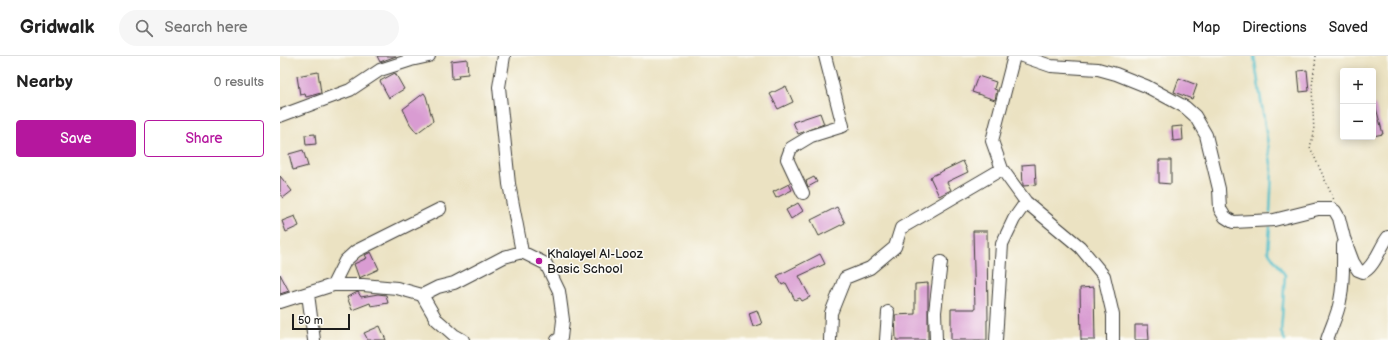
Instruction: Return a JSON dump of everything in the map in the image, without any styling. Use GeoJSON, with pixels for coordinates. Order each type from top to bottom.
{"type":"FeatureCollection","features":[{"type":"Feature","properties":{"kind":"street"},"geometry":{"type":"LineString","coordinates":[[280,116],[350,90],[380,70],[409,58],[429,56]]}},
{"type":"Feature","properties":{"kind":"street"},"geometry":{"type":"LineString","coordinates":[[504,56],[499,86],[500,100],[509,184],[522,252]]}},
{"type":"Feature","properties":{"kind":"street"},"geometry":{"type":"LineString","coordinates":[[803,193],[787,159],[791,148],[811,136],[843,126],[825,56]]}},
{"type":"Feature","properties":{"kind":"street"},"geometry":{"type":"LineString","coordinates":[[1014,56],[992,141],[1002,169],[1026,202],[1080,247],[1104,276],[1113,315],[1113,340]]}},
{"type":"Feature","properties":{"kind":"street"},"geometry":{"type":"LineString","coordinates":[[1022,56],[1051,66],[1098,69],[1116,74],[1146,86],[1185,106],[1195,116],[1206,135],[1220,189],[1220,209],[1225,217],[1233,222],[1274,220],[1327,208],[1335,211],[1340,218],[1344,238],[1356,267],[1360,272],[1363,272],[1370,267],[1388,238]]}},
{"type":"Feature","properties":{"kind":"street"},"geometry":{"type":"LineString","coordinates":[[830,340],[831,313],[845,278],[870,268],[895,246],[901,228],[1002,169]]}},
{"type":"Feature","properties":{"kind":"street"},"geometry":{"type":"LineString","coordinates":[[996,340],[1002,244],[1014,219],[1026,202]]}},
{"type":"Feature","properties":{"kind":"street"},"geometry":{"type":"LineString","coordinates":[[333,285],[345,261],[356,251],[440,209]]}},
{"type":"Feature","properties":{"kind":"street"},"geometry":{"type":"LineString","coordinates":[[1327,340],[1340,303],[1344,238]]}},
{"type":"Feature","properties":{"kind":"street"},"geometry":{"type":"LineString","coordinates":[[280,302],[333,285],[363,285],[397,288],[422,295],[438,287],[454,283],[504,257],[522,252],[546,264],[559,291],[563,320],[561,338],[557,340]]}},
{"type":"Feature","properties":{"kind":"street"},"geometry":{"type":"LineString","coordinates":[[936,340],[935,312],[940,262]]}},
{"type":"Feature","properties":{"kind":"street"},"geometry":{"type":"LineString","coordinates":[[308,294],[314,340]]}},
{"type":"Feature","properties":{"kind":"street"},"geometry":{"type":"LineString","coordinates":[[422,295],[436,319],[454,335],[463,340]]}},
{"type":"Feature","properties":{"kind":"street"},"geometry":{"type":"LineString","coordinates":[[886,340],[888,312]]}},
{"type":"Feature","properties":{"kind":"path"},"geometry":{"type":"LineString","coordinates":[[1316,56],[1312,86],[1314,133],[1310,147],[1336,202],[1335,211]]}},
{"type":"Feature","properties":{"kind":"building"},"geometry":{"type":"Polygon","coordinates":[[[377,56],[396,56],[380,62],[377,56]]]}},
{"type":"Feature","properties":{"kind":"building"},"geometry":{"type":"Polygon","coordinates":[[[467,59],[468,74],[458,75],[459,78],[452,79],[451,61],[467,59]]]}},
{"type":"Feature","properties":{"kind":"building"},"geometry":{"type":"Polygon","coordinates":[[[1307,70],[1309,91],[1300,92],[1298,71],[1307,70]]]}},
{"type":"Feature","properties":{"kind":"building"},"geometry":{"type":"Polygon","coordinates":[[[318,72],[321,93],[306,97],[305,94],[300,95],[297,76],[318,72]]]}},
{"type":"Feature","properties":{"kind":"building"},"geometry":{"type":"Polygon","coordinates":[[[395,73],[404,89],[389,98],[380,81],[395,73]]]}},
{"type":"Feature","properties":{"kind":"building"},"geometry":{"type":"Polygon","coordinates":[[[978,76],[996,82],[994,89],[997,90],[995,100],[972,92],[978,76]]]}},
{"type":"Feature","properties":{"kind":"building"},"geometry":{"type":"Polygon","coordinates":[[[1179,78],[1197,85],[1192,99],[1174,92],[1179,78]]]}},
{"type":"Feature","properties":{"kind":"building"},"geometry":{"type":"Polygon","coordinates":[[[786,86],[793,102],[778,109],[770,94],[786,86]]]}},
{"type":"Feature","properties":{"kind":"building"},"geometry":{"type":"Polygon","coordinates":[[[424,93],[433,121],[417,133],[410,124],[403,109],[424,93]]]}},
{"type":"Feature","properties":{"kind":"building"},"geometry":{"type":"Polygon","coordinates":[[[1376,108],[1383,134],[1376,135],[1376,108]]]}},
{"type":"Feature","properties":{"kind":"building"},"geometry":{"type":"Polygon","coordinates":[[[820,113],[824,124],[798,134],[793,122],[820,113]]]}},
{"type":"Feature","properties":{"kind":"building"},"geometry":{"type":"Polygon","coordinates":[[[1182,126],[1183,140],[1173,141],[1172,127],[1182,126]]]}},
{"type":"Feature","properties":{"kind":"building"},"geometry":{"type":"Polygon","coordinates":[[[315,134],[316,144],[306,145],[305,135],[315,134]]]}},
{"type":"Feature","properties":{"kind":"building"},"geometry":{"type":"Polygon","coordinates":[[[303,150],[308,166],[293,170],[289,154],[303,150]]]}},
{"type":"Feature","properties":{"kind":"building"},"geometry":{"type":"Polygon","coordinates":[[[1159,160],[1171,160],[1171,184],[1159,183],[1159,160]]]}},
{"type":"Feature","properties":{"kind":"building"},"geometry":{"type":"Polygon","coordinates":[[[963,161],[968,172],[947,182],[951,190],[939,196],[930,177],[963,161]]]}},
{"type":"Feature","properties":{"kind":"building"},"geometry":{"type":"Polygon","coordinates":[[[1035,164],[1036,185],[1023,186],[1022,165],[1035,164]]]}},
{"type":"Feature","properties":{"kind":"building"},"geometry":{"type":"Polygon","coordinates":[[[280,176],[292,191],[283,198],[280,194],[280,176]]]}},
{"type":"Feature","properties":{"kind":"building"},"geometry":{"type":"Polygon","coordinates":[[[814,177],[817,182],[808,187],[806,181],[814,177]]]}},
{"type":"Feature","properties":{"kind":"building"},"geometry":{"type":"Polygon","coordinates":[[[789,184],[792,190],[776,198],[773,192],[789,184]]]}},
{"type":"Feature","properties":{"kind":"building"},"geometry":{"type":"Polygon","coordinates":[[[798,203],[803,211],[791,219],[786,210],[798,203]]]}},
{"type":"Feature","properties":{"kind":"building"},"geometry":{"type":"Polygon","coordinates":[[[837,207],[845,223],[819,236],[811,220],[837,207]]]}},
{"type":"Feature","properties":{"kind":"building"},"geometry":{"type":"Polygon","coordinates":[[[295,216],[299,226],[286,232],[282,221],[295,216]]]}},
{"type":"Feature","properties":{"kind":"building"},"geometry":{"type":"Polygon","coordinates":[[[973,231],[987,231],[987,340],[951,340],[951,309],[975,309],[973,231]]]}},
{"type":"Feature","properties":{"kind":"building"},"geometry":{"type":"Polygon","coordinates":[[[371,252],[379,269],[359,278],[354,264],[367,258],[365,255],[371,252]]]}},
{"type":"Feature","properties":{"kind":"building"},"geometry":{"type":"Polygon","coordinates":[[[820,254],[825,264],[799,276],[810,297],[802,301],[800,298],[795,300],[786,283],[782,285],[777,276],[820,254]]]}},
{"type":"Feature","properties":{"kind":"building"},"geometry":{"type":"Polygon","coordinates":[[[280,274],[289,291],[280,294],[280,274]]]}},
{"type":"Feature","properties":{"kind":"building"},"geometry":{"type":"Polygon","coordinates":[[[928,283],[928,340],[896,340],[895,315],[915,314],[915,284],[928,283]]]}},
{"type":"Feature","properties":{"kind":"building"},"geometry":{"type":"Polygon","coordinates":[[[1094,287],[1095,340],[1081,340],[1080,288],[1094,287]]]}},
{"type":"Feature","properties":{"kind":"building"},"geometry":{"type":"Polygon","coordinates":[[[358,292],[361,297],[378,294],[386,295],[388,303],[371,306],[370,303],[352,310],[347,297],[358,292]]]}},
{"type":"Feature","properties":{"kind":"building"},"geometry":{"type":"Polygon","coordinates":[[[757,310],[762,324],[753,327],[749,313],[757,310]]]}},
{"type":"Feature","properties":{"kind":"building"},"geometry":{"type":"Polygon","coordinates":[[[1135,325],[1148,325],[1149,340],[1135,340],[1135,325]]]}},
{"type":"Feature","properties":{"kind":"building"},"geometry":{"type":"Polygon","coordinates":[[[380,326],[386,340],[368,340],[364,333],[380,326]]]}},
{"type":"Feature","properties":{"kind":"waterway"},"geometry":{"type":"LineString","coordinates":[[1254,56],[1272,170],[1270,213]]}},
{"type":"Feature","properties":{"kind":"waterway"},"geometry":{"type":"LineString","coordinates":[[1270,227],[1268,251],[1285,275],[1281,332],[1285,340]]}},
{"type":"Feature","properties":{"kind":"place","name":"Khalayel Al-Looz Basic School"},"geometry":{"type":"Point","coordinates":[539,261]}}]}
